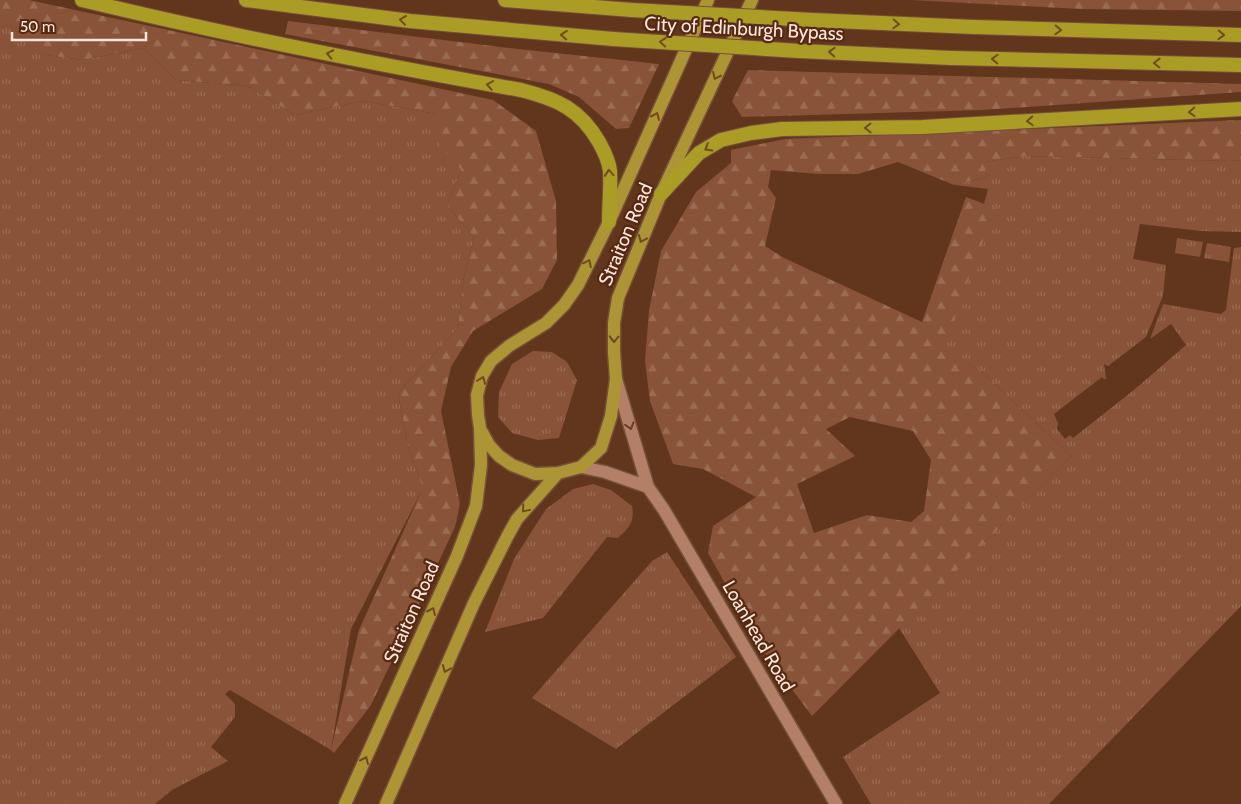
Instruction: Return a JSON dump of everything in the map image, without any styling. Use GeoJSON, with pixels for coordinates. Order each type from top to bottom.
{"type":"FeatureCollection","features":[{"type":"Feature","properties":{"kind":"highway"},"geometry":{"type":"LineString","coordinates":[[82,0],[172,22],[364,62],[521,90],[562,103],[580,117],[593,132],[604,152],[610,170],[609,222]]}},
{"type":"Feature","properties":{"kind":"highway","name":"City of Edinburgh Bypass"},"geometry":{"type":"LineString","coordinates":[[246,0],[410,22],[613,39],[799,51],[951,58],[1241,65]]}},
{"type":"Feature","properties":{"kind":"highway","name":"City of Edinburgh Bypass"},"geometry":{"type":"LineString","coordinates":[[506,0],[632,10],[812,20],[1241,35]]}},
{"type":"Feature","properties":{"kind":"highway"},"geometry":{"type":"LineString","coordinates":[[661,194],[699,153],[721,140],[751,133],[782,129],[923,127],[1241,109]]}},
{"type":"Feature","properties":{"kind":"main road","name":"Straiton Road"},"geometry":{"type":"LineString","coordinates":[[345,804],[469,526],[476,506],[480,485],[480,428],[477,395],[482,376],[491,361],[509,346],[546,323],[564,304],[578,285],[609,222],[708,0]]}},
{"type":"Feature","properties":{"kind":"main road","name":"Straiton Road"},"geometry":{"type":"LineString","coordinates":[[480,428],[489,445],[500,456],[512,465],[535,474],[558,473],[581,466],[600,448],[611,416],[616,379],[614,323],[618,298],[661,194],[752,0]]}},
{"type":"Feature","properties":{"kind":"main road","name":"Loanhead Road"},"geometry":{"type":"LineString","coordinates":[[616,379],[648,487],[664,510],[836,804]]}},
{"type":"Feature","properties":{"kind":"main road"},"geometry":{"type":"LineString","coordinates":[[581,466],[648,487]]}},
{"type":"Feature","properties":{"kind":"main road"},"geometry":{"type":"LineString","coordinates":[[386,804],[474,603],[507,537],[517,519],[558,473]]}},
{"type":"Feature","properties":{"kind":"green space"},"geometry":{"type":"Polygon","coordinates":[[[0,0],[29,0],[493,100],[536,131],[556,201],[557,260],[542,289],[473,331],[451,367],[441,411],[460,504],[455,527],[371,705],[334,753],[331,750],[359,630],[421,492],[421,483],[408,446],[398,393],[458,328],[463,281],[474,237],[447,205],[461,170],[436,140],[437,114],[363,101],[295,115],[248,86],[176,80],[143,48],[83,60],[38,54],[10,25],[0,27],[0,0]]]}},
{"type":"Feature","properties":{"kind":"green space"},"geometry":{"type":"Polygon","coordinates":[[[911,0],[1241,0],[1241,11],[1080,9],[911,0]]]}},
{"type":"Feature","properties":{"kind":"green space"},"geometry":{"type":"Polygon","coordinates":[[[288,21],[659,64],[629,128],[616,129],[579,97],[549,84],[285,34],[288,21]]]}},
{"type":"Feature","properties":{"kind":"green space"},"geometry":{"type":"Polygon","coordinates":[[[10,25],[39,54],[83,60],[143,48],[176,80],[248,86],[295,115],[363,101],[437,114],[437,140],[461,170],[447,205],[474,237],[463,281],[458,328],[398,393],[408,446],[421,483],[421,492],[351,629],[331,750],[230,690],[225,694],[235,704],[235,717],[211,747],[228,761],[172,790],[155,804],[0,804],[0,27],[10,25]]]}},
{"type":"Feature","properties":{"kind":"green space"},"geometry":{"type":"Polygon","coordinates":[[[748,70],[1241,84],[1241,92],[982,110],[742,117],[732,101],[748,70]]]}},
{"type":"Feature","properties":{"kind":"green space"},"geometry":{"type":"Polygon","coordinates":[[[1241,120],[1241,160],[1028,156],[984,162],[987,177],[954,185],[898,162],[858,174],[817,174],[771,170],[768,187],[776,198],[765,246],[784,258],[922,322],[966,197],[995,208],[943,349],[981,371],[1071,456],[812,716],[764,652],[708,553],[713,526],[756,497],[703,469],[673,464],[650,401],[645,361],[649,311],[661,251],[696,192],[731,163],[731,150],[785,139],[1241,120]],[[850,417],[826,429],[855,456],[797,484],[814,533],[867,515],[911,522],[924,511],[931,460],[913,431],[850,417]]]}},
{"type":"Feature","properties":{"kind":"green space"},"geometry":{"type":"Polygon","coordinates":[[[1028,156],[1241,160],[1241,232],[1201,231],[1140,224],[1133,259],[1166,265],[1163,296],[1146,337],[1108,366],[1104,364],[1106,379],[1102,377],[1054,414],[1058,423],[1057,429],[1065,439],[1070,435],[1073,438],[1135,389],[1186,345],[1171,324],[1150,339],[1163,304],[1221,314],[1226,310],[1234,248],[1241,247],[1241,606],[1049,804],[871,804],[843,757],[940,693],[899,628],[1071,456],[981,371],[942,349],[994,208],[984,204],[988,189],[954,185],[987,177],[983,162],[1028,156]]]}},
{"type":"Feature","properties":{"kind":"green space"},"geometry":{"type":"Polygon","coordinates":[[[1177,238],[1203,242],[1200,257],[1175,253],[1177,238]]]}},
{"type":"Feature","properties":{"kind":"green space"},"geometry":{"type":"Polygon","coordinates":[[[1207,243],[1231,247],[1229,262],[1204,258],[1207,243]]]}},
{"type":"Feature","properties":{"kind":"green space"},"geometry":{"type":"Polygon","coordinates":[[[533,351],[552,352],[567,362],[577,380],[559,438],[538,440],[512,433],[498,417],[499,392],[512,364],[533,351]]]}},
{"type":"Feature","properties":{"kind":"green space"},"geometry":{"type":"Polygon","coordinates":[[[593,484],[611,490],[632,506],[633,516],[628,528],[618,538],[607,537],[543,618],[485,632],[514,559],[546,509],[573,489],[593,484]]]}},
{"type":"Feature","properties":{"kind":"green space"},"geometry":{"type":"Polygon","coordinates":[[[667,552],[736,657],[616,749],[532,698],[652,561],[667,552]]]}}]}
